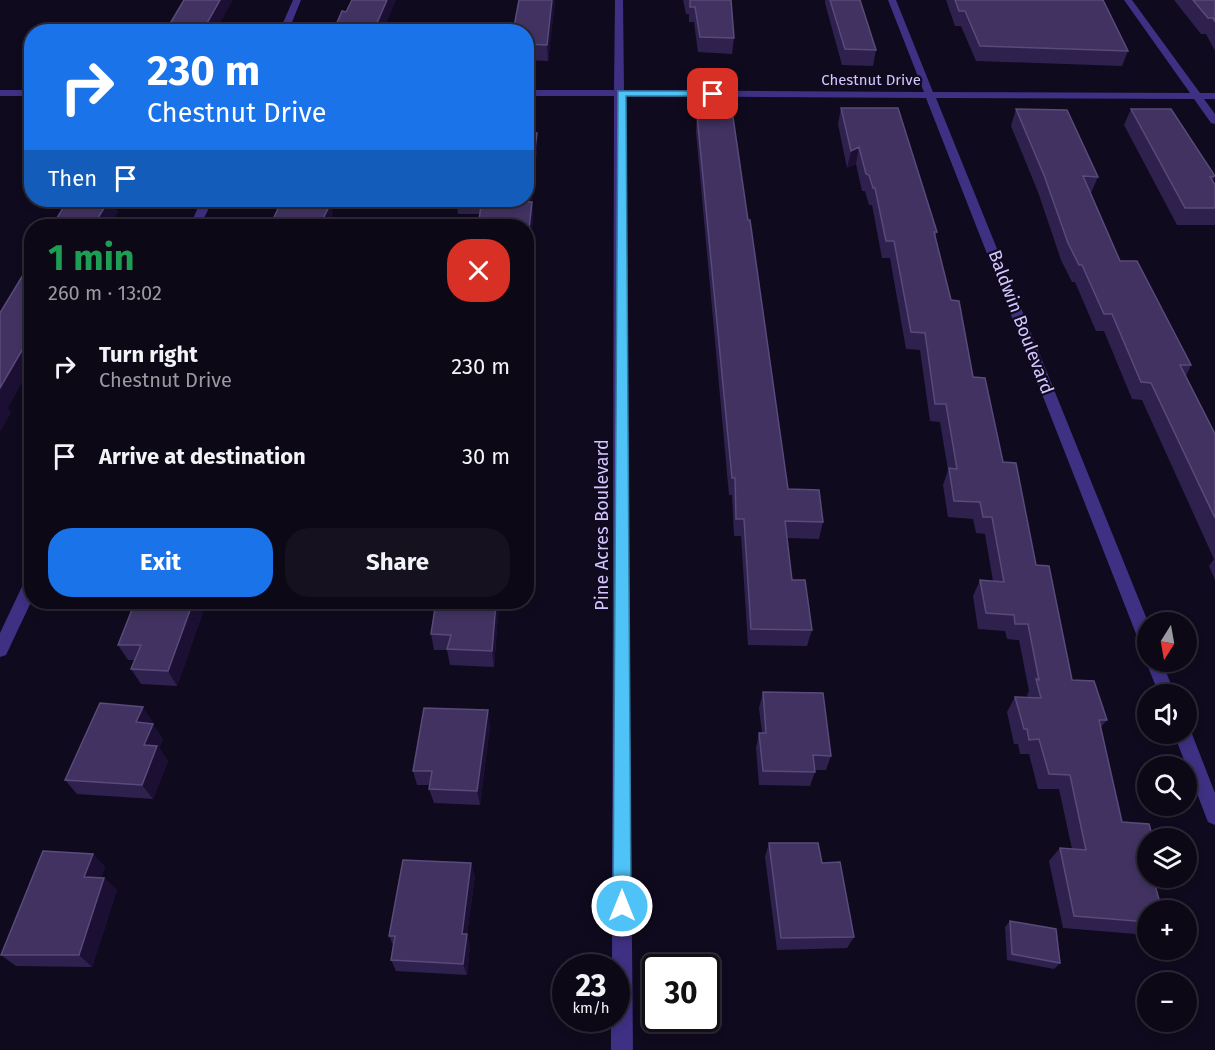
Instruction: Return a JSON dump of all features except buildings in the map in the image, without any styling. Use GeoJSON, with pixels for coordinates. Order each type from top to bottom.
{"type":"FeatureCollection","features":[{"type":"Feature","properties":{"kind":"street"},"geometry":{"type":"LineString","coordinates":[[286,24],[297,0]]}},
{"type":"Feature","properties":{"kind":"street","name":"Pine Acres Boulevard"},"geometry":{"type":"LineString","coordinates":[[619,0],[622,1050]]}},
{"type":"Feature","properties":{"kind":"street","name":"Baldwin Boulevard"},"geometry":{"type":"LineString","coordinates":[[892,0],[1137,616]]}},
{"type":"Feature","properties":{"kind":"street"},"geometry":{"type":"LineString","coordinates":[[1128,0],[1215,121]]}},
{"type":"Feature","properties":{"kind":"street"},"geometry":{"type":"LineString","coordinates":[[0,93],[24,93]]}},
{"type":"Feature","properties":{"kind":"street","name":"Chestnut Drive"},"geometry":{"type":"LineString","coordinates":[[534,93],[1215,96]]}},
{"type":"Feature","properties":{"kind":"street"},"geometry":{"type":"LineString","coordinates":[[0,650],[24,599]]}},
{"type":"Feature","properties":{"kind":"street"},"geometry":{"type":"LineString","coordinates":[[1187,744],[1215,816]]}},
{"type":"Feature","properties":{"kind":"route"},"geometry":{"type":"LineString","coordinates":[[622,906],[621,93],[713,94]]}}]}
